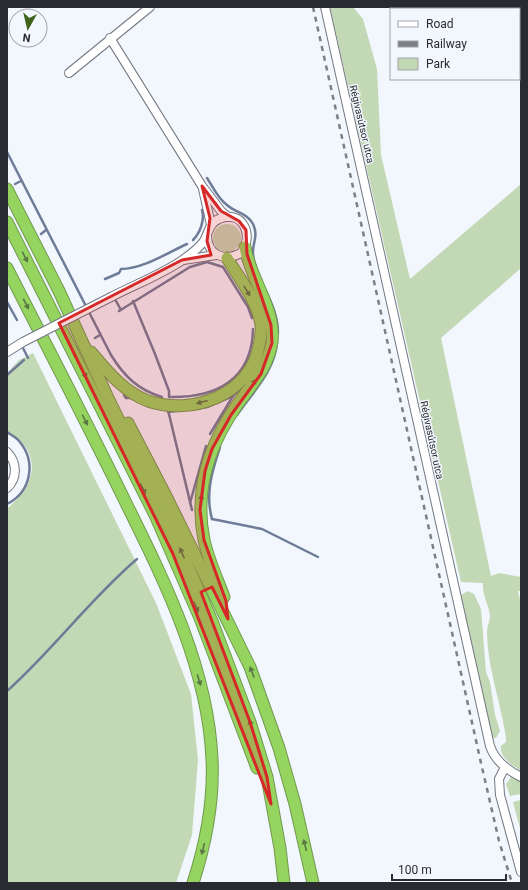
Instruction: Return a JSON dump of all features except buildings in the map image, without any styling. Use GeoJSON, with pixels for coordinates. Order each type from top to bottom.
{"type":"FeatureCollection","features":[{"type":"Feature","properties":{"kind":"highway"},"geometry":{"type":"LineString","coordinates":[[7,189],[59,291],[169,524],[212,621],[250,722],[267,777],[280,848],[284,883]]}},
{"type":"Feature","properties":{"kind":"highway"},"geometry":{"type":"LineString","coordinates":[[7,222],[126,454],[158,521],[200,618],[271,804]]}},
{"type":"Feature","properties":{"kind":"highway"},"geometry":{"type":"LineString","coordinates":[[228,619],[226,601],[204,540],[200,510],[204,471],[212,448],[231,415],[260,374],[272,343],[271,325],[267,307],[256,283],[245,247]]}},
{"type":"Feature","properties":{"kind":"highway"},"geometry":{"type":"LineString","coordinates":[[80,337],[106,371],[127,390],[147,401],[178,406],[218,398],[232,390],[248,374],[257,356],[261,326],[252,300],[221,256]]}},
{"type":"Feature","properties":{"kind":"highway"},"geometry":{"type":"LineString","coordinates":[[7,269],[151,553],[188,642],[202,691],[212,758],[209,815],[204,844],[193,883]]}},
{"type":"Feature","properties":{"kind":"highway"},"geometry":{"type":"LineString","coordinates":[[89,357],[118,405],[228,619],[250,667],[275,734],[295,804],[313,883]]}},
{"type":"Feature","properties":{"kind":"street"},"geometry":{"type":"LineString","coordinates":[[69,73],[110,38],[150,7]]}},
{"type":"Feature","properties":{"kind":"street","name":"Régivasútsor utca"},"geometry":{"type":"LineString","coordinates":[[325,7],[478,700],[492,750],[505,767]]}},
{"type":"Feature","properties":{"kind":"street"},"geometry":{"type":"LineString","coordinates":[[110,38],[202,186],[221,211],[228,217],[239,221],[246,230],[248,236],[245,247],[241,253],[182,260]]}},
{"type":"Feature","properties":{"kind":"street"},"geometry":{"type":"LineString","coordinates":[[202,186],[211,225]]}},
{"type":"Feature","properties":{"kind":"street"},"geometry":{"type":"LineString","coordinates":[[7,352],[23,342],[182,260],[198,247],[207,235],[211,225],[218,219],[228,217]]}},
{"type":"Feature","properties":{"kind":"street"},"geometry":{"type":"LineString","coordinates":[[207,235],[209,246],[221,256]]}},
{"type":"Feature","properties":{"kind":"street"},"geometry":{"type":"LineString","coordinates":[[7,452],[14,462],[15,470],[14,478],[7,488]]}},
{"type":"Feature","properties":{"kind":"street"},"geometry":{"type":"LineString","coordinates":[[521,777],[505,767],[499,779],[500,795],[521,872]]}},
{"type":"Feature","properties":{"kind":"highlighted area"},"geometry":{"type":"Polygon","coordinates":[[[202,186],[221,211],[239,221],[246,230],[247,254],[271,325],[272,343],[261,374],[231,415],[212,449],[205,471],[200,510],[204,540],[226,601],[228,619],[212,587],[201,592],[250,722],[267,777],[271,804],[173,554],[59,323],[182,260],[211,255],[207,241],[210,218],[202,186]]]}},
{"type":"Feature","properties":{"kind":"green space"},"geometry":{"type":"Polygon","coordinates":[[[330,7],[353,7],[363,19],[377,69],[381,155],[410,279],[521,184],[521,268],[441,338],[491,576],[499,573],[521,577],[521,591],[518,591],[521,604],[521,771],[504,758],[501,750],[501,746],[506,742],[506,738],[489,658],[487,631],[490,616],[483,583],[461,582],[330,7]]]}},
{"type":"Feature","properties":{"kind":"green space"},"geometry":{"type":"Polygon","coordinates":[[[227,224],[237,228],[241,238],[237,248],[227,252],[217,248],[213,238],[217,228],[227,224]]]}},
{"type":"Feature","properties":{"kind":"green space"},"geometry":{"type":"Polygon","coordinates":[[[33,353],[156,603],[191,694],[198,760],[192,835],[176,883],[7,883],[7,509],[25,489],[29,482],[32,466],[31,458],[27,449],[7,433],[7,373],[19,360],[33,353]]]}},
{"type":"Feature","properties":{"kind":"green space"},"geometry":{"type":"Polygon","coordinates":[[[468,591],[474,594],[481,609],[486,672],[490,682],[495,715],[500,731],[496,738],[492,738],[461,598],[461,595],[468,591]]]}},
{"type":"Feature","properties":{"kind":"green space"},"geometry":{"type":"Polygon","coordinates":[[[511,777],[521,781],[521,794],[510,796],[506,784],[511,777]]]}},
{"type":"Feature","properties":{"kind":"green space"},"geometry":{"type":"Polygon","coordinates":[[[521,800],[521,832],[513,802],[521,800]]]}},
{"type":"Feature","properties":{"kind":"waterway"},"geometry":{"type":"LineString","coordinates":[[7,152],[111,355],[132,381],[153,394],[162,397]]}},
{"type":"Feature","properties":{"kind":"waterway"},"geometry":{"type":"LineString","coordinates":[[207,178],[218,196],[230,208],[245,215],[251,220],[255,228],[253,250],[255,264],[271,301],[277,322],[278,333]]}},
{"type":"Feature","properties":{"kind":"waterway"},"geometry":{"type":"LineString","coordinates":[[15,184],[21,181]]}},
{"type":"Feature","properties":{"kind":"waterway"},"geometry":{"type":"LineString","coordinates":[[193,240],[198,234],[201,226],[203,218],[202,210]]}},
{"type":"Feature","properties":{"kind":"waterway"},"geometry":{"type":"LineString","coordinates":[[41,234],[46,230]]}},
{"type":"Feature","properties":{"kind":"waterway"},"geometry":{"type":"LineString","coordinates":[[105,279],[119,273],[121,269],[138,266],[155,260],[187,244]]}},
{"type":"Feature","properties":{"kind":"waterway"},"geometry":{"type":"LineString","coordinates":[[119,311],[190,267],[207,262],[223,267],[248,307],[252,318]]}},
{"type":"Feature","properties":{"kind":"waterway"},"geometry":{"type":"LineString","coordinates":[[116,301],[121,310]]}},
{"type":"Feature","properties":{"kind":"waterway"},"geometry":{"type":"LineString","coordinates":[[133,301],[169,391],[169,397],[202,394],[216,389],[228,382],[238,373],[246,361],[251,347],[253,329]]}},
{"type":"Feature","properties":{"kind":"waterway"},"geometry":{"type":"LineString","coordinates":[[7,302],[17,320]]}},
{"type":"Feature","properties":{"kind":"waterway"},"geometry":{"type":"LineString","coordinates":[[95,338],[100,335]]}},
{"type":"Feature","properties":{"kind":"waterway"},"geometry":{"type":"LineString","coordinates":[[237,415],[268,372],[275,353],[277,342]]}},
{"type":"Feature","properties":{"kind":"waterway"},"geometry":{"type":"LineString","coordinates":[[23,348],[28,358]]}},
{"type":"Feature","properties":{"kind":"waterway"},"geometry":{"type":"LineString","coordinates":[[7,375],[24,360]]}},
{"type":"Feature","properties":{"kind":"waterway"},"geometry":{"type":"LineString","coordinates":[[210,434],[233,396],[248,381]]}},
{"type":"Feature","properties":{"kind":"waterway"},"geometry":{"type":"LineString","coordinates":[[124,395],[126,398],[132,398]]}},
{"type":"Feature","properties":{"kind":"waterway"},"geometry":{"type":"LineString","coordinates":[[168,412],[207,407],[233,396]]}},
{"type":"Feature","properties":{"kind":"waterway"},"geometry":{"type":"LineString","coordinates":[[168,410],[192,510]]}},
{"type":"Feature","properties":{"kind":"waterway"},"geometry":{"type":"LineString","coordinates":[[7,432],[15,437],[25,449],[29,467],[29,476],[22,492],[7,504]]}},
{"type":"Feature","properties":{"kind":"waterway"},"geometry":{"type":"LineString","coordinates":[[190,503],[206,446]]}},
{"type":"Feature","properties":{"kind":"waterway"},"geometry":{"type":"LineString","coordinates":[[212,519],[209,492],[214,465],[220,447]]}},
{"type":"Feature","properties":{"kind":"waterway"},"geometry":{"type":"LineString","coordinates":[[212,519],[262,529],[318,557]]}},
{"type":"Feature","properties":{"kind":"waterway"},"geometry":{"type":"LineString","coordinates":[[7,691],[40,659],[103,591],[137,559]]}},
{"type":"Feature","properties":{"kind":"railway"},"geometry":{"type":"LineString","coordinates":[[313,7],[481,763],[499,841],[512,883]]}}]}
